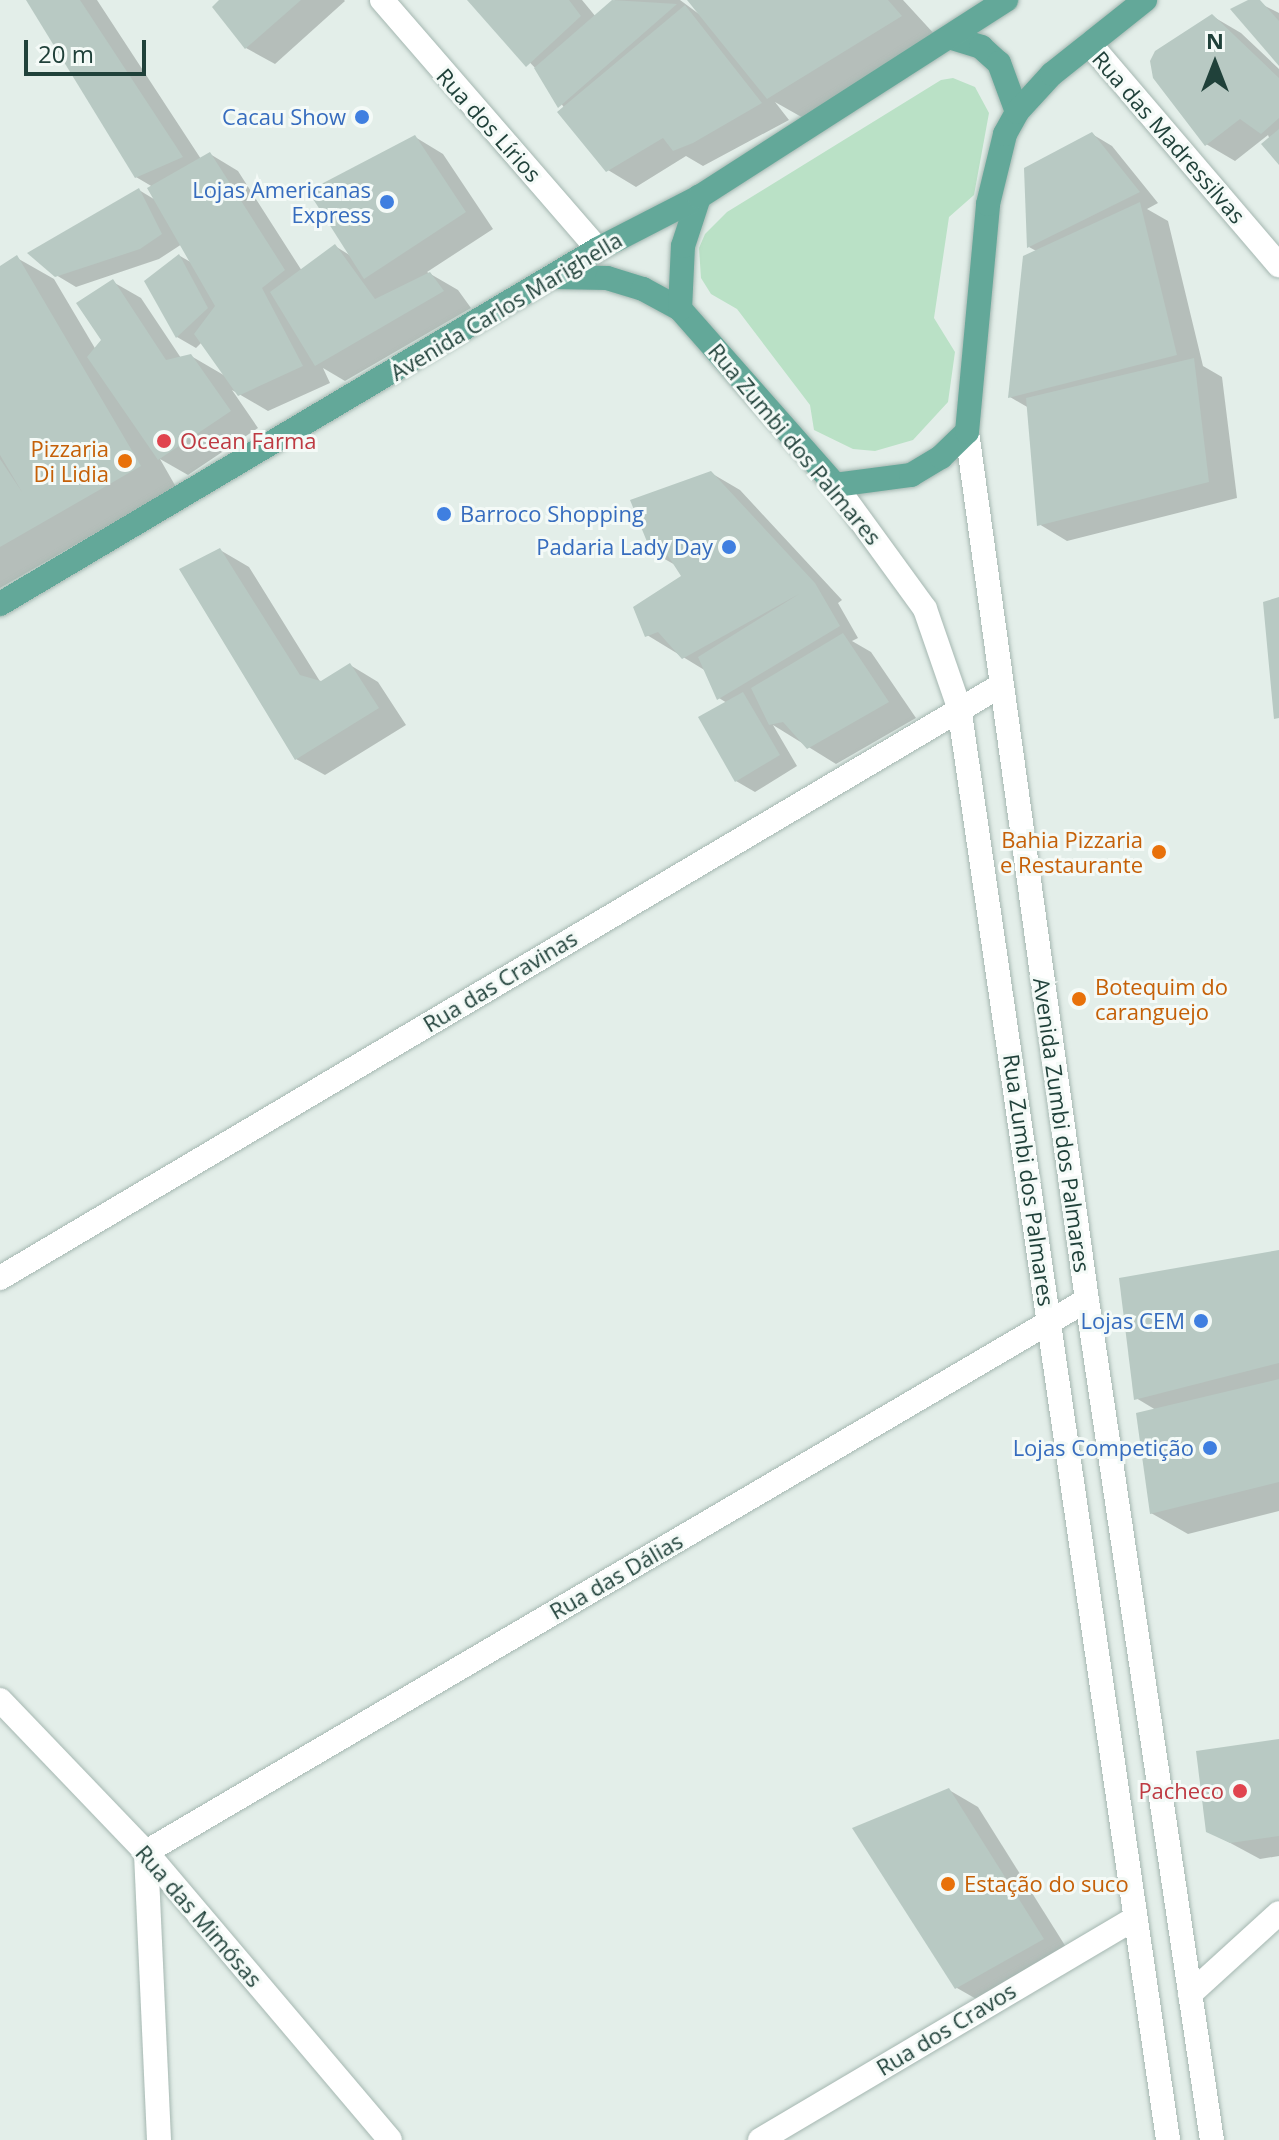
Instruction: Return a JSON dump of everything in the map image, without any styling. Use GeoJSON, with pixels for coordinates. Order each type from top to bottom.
{"type":"FeatureCollection","features":[{"type":"Feature","properties":{"kind":"main road","name":"Avenida Carlos Marighella"},"geometry":{"type":"LineString","coordinates":[[0,604],[598,249],[699,197],[1006,0]]}},
{"type":"Feature","properties":{"kind":"main road"},"geometry":{"type":"LineString","coordinates":[[949,37],[981,47],[999,63],[1017,112],[1090,44],[1145,0]]}},
{"type":"Feature","properties":{"kind":"main road","name":"Avenida Zumbi dos Palmares"},"geometry":{"type":"LineString","coordinates":[[967,432],[988,204],[1005,134],[1017,112]]}},
{"type":"Feature","properties":{"kind":"main road"},"geometry":{"type":"LineString","coordinates":[[555,277],[607,278],[643,289],[680,309],[683,246],[699,197]]}},
{"type":"Feature","properties":{"kind":"main road","name":"Rua Zumbi dos Palmares"},"geometry":{"type":"LineString","coordinates":[[680,309],[835,485]]}},
{"type":"Feature","properties":{"kind":"main road"},"geometry":{"type":"LineString","coordinates":[[835,485],[911,475],[941,457],[967,432]]}},
{"type":"Feature","properties":{"kind":"street","name":"Rua dos Lírios"},"geometry":{"type":"LineString","coordinates":[[382,0],[598,249]]}},
{"type":"Feature","properties":{"kind":"street","name":"Rua das Madressilvas"},"geometry":{"type":"LineString","coordinates":[[1090,44],[1279,265]]}},
{"type":"Feature","properties":{"kind":"street","name":"Avenida Zumbi dos Palmares"},"geometry":{"type":"LineString","coordinates":[[967,432],[1087,1300],[1212,2140]]}},
{"type":"Feature","properties":{"kind":"street","name":"Rua Zumbi dos Palmares"},"geometry":{"type":"LineString","coordinates":[[835,485],[925,609],[959,707],[1133,1919],[1168,2140]]}},
{"type":"Feature","properties":{"kind":"street","name":"Rua das Cravinas"},"geometry":{"type":"LineString","coordinates":[[0,1278],[959,707],[1000,686]]}},
{"type":"Feature","properties":{"kind":"street","name":"Rua das Dálias"},"geometry":{"type":"LineString","coordinates":[[146,1852],[1087,1300]]}},
{"type":"Feature","properties":{"kind":"street","name":"Rua das Mimósas"},"geometry":{"type":"LineString","coordinates":[[0,1700],[146,1852],[390,2140]]}},
{"type":"Feature","properties":{"kind":"street"},"geometry":{"type":"LineString","coordinates":[[146,1852],[159,2140]]}},
{"type":"Feature","properties":{"kind":"street"},"geometry":{"type":"LineString","coordinates":[[1190,1994],[1279,1913]]}},
{"type":"Feature","properties":{"kind":"street","name":"Rua dos Cravos"},"geometry":{"type":"LineString","coordinates":[[760,2140],[1133,1919]]}},
{"type":"Feature","properties":{"kind":"green space"},"geometry":{"type":"Polygon","coordinates":[[[953,78],[975,87],[989,113],[974,195],[949,217],[934,318],[955,352],[948,402],[913,440],[875,451],[853,449],[814,430],[810,405],[737,309],[711,294],[701,278],[699,248],[705,234],[727,212],[941,80],[953,78]]]}},
{"type":"Feature","properties":{"kind":"building"},"geometry":{"type":"Polygon","coordinates":[[[26,0],[80,0],[183,157],[135,178],[26,0]]]}},
{"type":"Feature","properties":{"kind":"building"},"geometry":{"type":"Polygon","coordinates":[[[219,0],[301,0],[245,49],[212,7],[219,0]]]}},
{"type":"Feature","properties":{"kind":"building"},"geometry":{"type":"Polygon","coordinates":[[[467,0],[569,0],[581,16],[526,67],[467,0]]]}},
{"type":"Feature","properties":{"kind":"building"},"geometry":{"type":"Polygon","coordinates":[[[612,0],[677,4],[558,108],[534,68],[612,0]]]}},
{"type":"Feature","properties":{"kind":"building"},"geometry":{"type":"Polygon","coordinates":[[[687,0],[888,0],[902,16],[767,99],[687,0]]]}},
{"type":"Feature","properties":{"kind":"building"},"geometry":{"type":"Polygon","coordinates":[[[1248,0],[1260,0],[1279,21],[1279,66],[1230,9],[1248,0]]]}},
{"type":"Feature","properties":{"kind":"building"},"geometry":{"type":"Polygon","coordinates":[[[685,5],[762,103],[693,143],[673,151],[663,138],[606,172],[557,112],[685,5]]]}},
{"type":"Feature","properties":{"kind":"building"},"geometry":{"type":"Polygon","coordinates":[[[1212,14],[1279,78],[1279,118],[1261,134],[1240,119],[1205,146],[1153,78],[1150,61],[1155,51],[1212,14]]]}},
{"type":"Feature","properties":{"kind":"building"},"geometry":{"type":"Polygon","coordinates":[[[1279,129],[1279,165],[1261,144],[1279,129]]]}},
{"type":"Feature","properties":{"kind":"building"},"geometry":{"type":"Polygon","coordinates":[[[1092,132],[1140,192],[1027,248],[1024,168],[1092,132]]]}},
{"type":"Feature","properties":{"kind":"building","name":"Lojas Americanas Express"},"geometry":{"type":"Polygon","coordinates":[[[415,135],[466,212],[364,279],[308,191],[415,135]]]}},
{"type":"Feature","properties":{"kind":"building"},"geometry":{"type":"Polygon","coordinates":[[[210,152],[285,270],[262,288],[303,366],[238,396],[194,334],[215,306],[147,188],[210,152]]]}},
{"type":"Feature","properties":{"kind":"building"},"geometry":{"type":"Polygon","coordinates":[[[139,188],[162,234],[140,249],[55,277],[27,253],[139,188]]]}},
{"type":"Feature","properties":{"kind":"building"},"geometry":{"type":"Polygon","coordinates":[[[1140,202],[1177,355],[1008,398],[1023,256],[1140,202]]]}},
{"type":"Feature","properties":{"kind":"building"},"geometry":{"type":"Polygon","coordinates":[[[335,244],[375,299],[430,272],[444,291],[315,366],[270,292],[335,244]]]}},
{"type":"Feature","properties":{"kind":"building"},"geometry":{"type":"Polygon","coordinates":[[[179,254],[208,308],[176,338],[144,281],[179,254]]]}},
{"type":"Feature","properties":{"kind":"building"},"geometry":{"type":"Polygon","coordinates":[[[17,255],[141,466],[0,547],[0,459],[22,492],[0,455],[0,266],[17,255]]]}},
{"type":"Feature","properties":{"kind":"building"},"geometry":{"type":"Polygon","coordinates":[[[113,279],[166,360],[191,354],[231,411],[158,460],[87,357],[101,340],[76,303],[113,279]]]}},
{"type":"Feature","properties":{"kind":"building"},"geometry":{"type":"Polygon","coordinates":[[[1194,358],[1209,482],[1037,526],[1026,398],[1194,358]]]}},
{"type":"Feature","properties":{"kind":"building"},"geometry":{"type":"Polygon","coordinates":[[[711,471],[815,583],[840,626],[717,700],[698,657],[799,594],[682,659],[658,632],[645,637],[633,607],[681,576],[661,545],[652,554],[630,500],[711,471]]]}},
{"type":"Feature","properties":{"kind":"building"},"geometry":{"type":"Polygon","coordinates":[[[220,548],[300,675],[321,681],[350,663],[379,708],[295,760],[179,569],[220,548]]]}},
{"type":"Feature","properties":{"kind":"building"},"geometry":{"type":"Polygon","coordinates":[[[1279,597],[1279,718],[1274,719],[1263,602],[1279,597]]]}},
{"type":"Feature","properties":{"kind":"building"},"geometry":{"type":"Polygon","coordinates":[[[843,633],[889,702],[807,749],[783,722],[769,725],[751,688],[843,633]]]}},
{"type":"Feature","properties":{"kind":"building"},"geometry":{"type":"Polygon","coordinates":[[[743,692],[780,755],[735,782],[698,717],[743,692]]]}},
{"type":"Feature","properties":{"kind":"building","name":"Lojas CEM"},"geometry":{"type":"Polygon","coordinates":[[[1279,1250],[1279,1363],[1134,1400],[1119,1278],[1279,1250]]]}},
{"type":"Feature","properties":{"kind":"building","name":"Lojas Competição"},"geometry":{"type":"Polygon","coordinates":[[[1279,1379],[1279,1482],[1150,1514],[1136,1413],[1279,1379]]]}},
{"type":"Feature","properties":{"kind":"building","name":"Pacheco"},"geometry":{"type":"Polygon","coordinates":[[[1279,1739],[1279,1836],[1230,1843],[1206,1832],[1196,1751],[1279,1739]]]}},
{"type":"Feature","properties":{"kind":"building","name":"Estação do suco"},"geometry":{"type":"Polygon","coordinates":[[[949,1788],[1044,1939],[955,1989],[852,1828],[949,1788]]]}},
{"type":"Feature","properties":{"kind":"place","name":"Cacau Show"},"geometry":{"type":"Point","coordinates":[362,117]}},
{"type":"Feature","properties":{"kind":"place","name":"Lojas Americanas Express"},"geometry":{"type":"Point","coordinates":[387,202]}},
{"type":"Feature","properties":{"kind":"place","name":"Ocean Farma"},"geometry":{"type":"Point","coordinates":[164,441]}},
{"type":"Feature","properties":{"kind":"place","name":"Pizzaria Di Lidia"},"geometry":{"type":"Point","coordinates":[125,461]}},
{"type":"Feature","properties":{"kind":"place","name":"Barroco Shopping"},"geometry":{"type":"Point","coordinates":[444,514]}},
{"type":"Feature","properties":{"kind":"place","name":"Padaria Lady Day"},"geometry":{"type":"Point","coordinates":[729,547]}},
{"type":"Feature","properties":{"kind":"place","name":"Bahia Pizzaria e Restaurante"},"geometry":{"type":"Point","coordinates":[1159,852]}},
{"type":"Feature","properties":{"kind":"place","name":"Botequim do caranguejo"},"geometry":{"type":"Point","coordinates":[1079,999]}},
{"type":"Feature","properties":{"kind":"place","name":"Lojas CEM"},"geometry":{"type":"Point","coordinates":[1201,1321]}},
{"type":"Feature","properties":{"kind":"place","name":"Lojas Competição"},"geometry":{"type":"Point","coordinates":[1210,1448]}},
{"type":"Feature","properties":{"kind":"place","name":"Pacheco"},"geometry":{"type":"Point","coordinates":[1240,1791]}},
{"type":"Feature","properties":{"kind":"place","name":"Estação do suco"},"geometry":{"type":"Point","coordinates":[948,1884]}}]}
